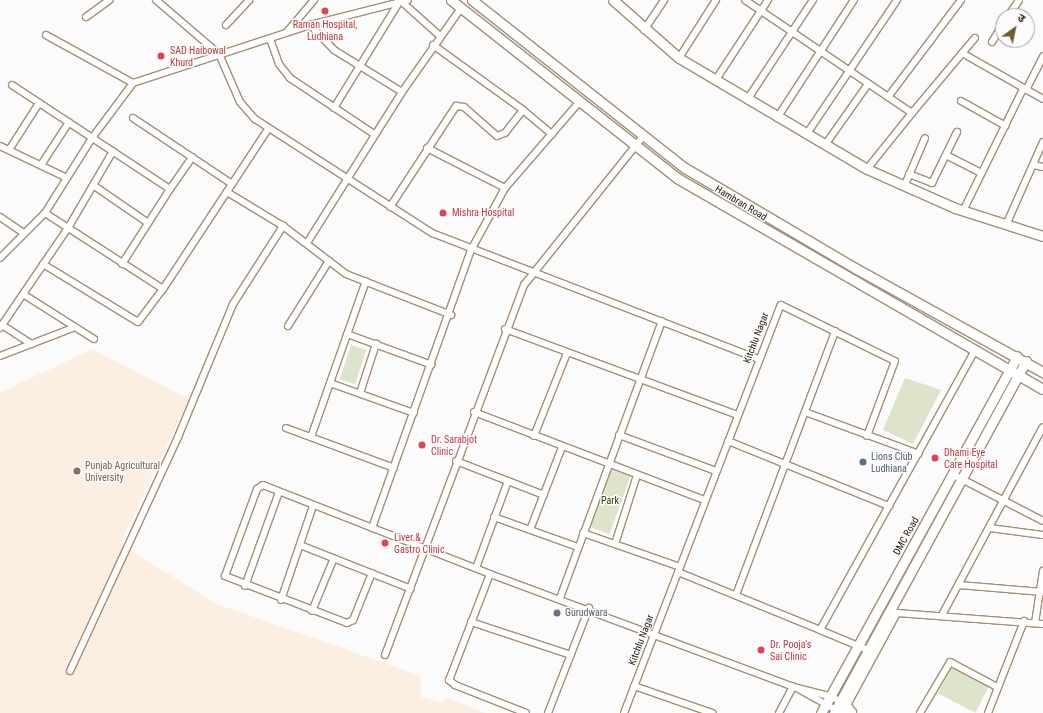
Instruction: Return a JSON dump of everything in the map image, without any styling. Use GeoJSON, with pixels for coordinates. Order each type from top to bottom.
{"type":"FeatureCollection","features":[{"type":"Feature","properties":{"kind":"main road","name":"Hambran Road"},"geometry":{"type":"LineString","coordinates":[[450,0],[677,178],[1043,389]]}},
{"type":"Feature","properties":{"kind":"main road","name":"Hambran Road"},"geometry":{"type":"LineString","coordinates":[[472,0],[685,168],[855,268],[1022,359],[1043,372]]}},
{"type":"Feature","properties":{"kind":"main road"},"geometry":{"type":"LineString","coordinates":[[613,0],[644,30],[679,58],[777,118],[867,169],[904,187],[963,211],[1043,236]]}},
{"type":"Feature","properties":{"kind":"main road"},"geometry":{"type":"LineString","coordinates":[[840,708],[868,650],[1018,374],[1022,359]]}},
{"type":"Feature","properties":{"kind":"main road","name":"DMC Road"},"geometry":{"type":"LineString","coordinates":[[823,709],[1010,370],[1022,359]]}},
{"type":"Feature","properties":{"kind":"street"},"geometry":{"type":"LineString","coordinates":[[86,17],[108,0]]}},
{"type":"Feature","properties":{"kind":"street"},"geometry":{"type":"LineString","coordinates":[[156,0],[219,54],[240,102],[268,129],[432,233],[471,250],[531,271],[759,359]]}},
{"type":"Feature","properties":{"kind":"street"},"geometry":{"type":"LineString","coordinates":[[226,25],[249,0]]}},
{"type":"Feature","properties":{"kind":"street"},"geometry":{"type":"LineString","coordinates":[[286,33],[314,0]]}},
{"type":"Feature","properties":{"kind":"street"},"geometry":{"type":"LineString","coordinates":[[644,30],[664,0]]}},
{"type":"Feature","properties":{"kind":"street"},"geometry":{"type":"LineString","coordinates":[[679,58],[716,0]]}},
{"type":"Feature","properties":{"kind":"street"},"geometry":{"type":"LineString","coordinates":[[745,0],[819,52],[912,113]]}},
{"type":"Feature","properties":{"kind":"street"},"geometry":{"type":"LineString","coordinates":[[715,81],[768,0]]}},
{"type":"Feature","properties":{"kind":"street"},"geometry":{"type":"LineString","coordinates":[[747,100],[813,0]]}},
{"type":"Feature","properties":{"kind":"street"},"geometry":{"type":"LineString","coordinates":[[777,118],[854,0]]}},
{"type":"Feature","properties":{"kind":"street"},"geometry":{"type":"LineString","coordinates":[[806,135],[847,70],[897,0]]}},
{"type":"Feature","properties":{"kind":"street"},"geometry":{"type":"LineString","coordinates":[[888,97],[961,0]]}},
{"type":"Feature","properties":{"kind":"street"},"geometry":{"type":"LineString","coordinates":[[403,2],[440,36]]}},
{"type":"Feature","properties":{"kind":"street"},"geometry":{"type":"LineString","coordinates":[[0,258],[45,213],[92,138],[133,83],[310,25],[403,2]]}},
{"type":"Feature","properties":{"kind":"street"},"geometry":{"type":"LineString","coordinates":[[334,108],[403,2]]}},
{"type":"Feature","properties":{"kind":"street"},"geometry":{"type":"LineString","coordinates":[[307,243],[374,134],[433,46],[461,8]]}},
{"type":"Feature","properties":{"kind":"street"},"geometry":{"type":"LineString","coordinates":[[310,25],[324,42],[402,92]]}},
{"type":"Feature","properties":{"kind":"street"},"geometry":{"type":"LineString","coordinates":[[46,35],[133,83]]}},
{"type":"Feature","properties":{"kind":"street"},"geometry":{"type":"LineString","coordinates":[[992,42],[995,37]]}},
{"type":"Feature","properties":{"kind":"street"},"geometry":{"type":"LineString","coordinates":[[867,169],[975,38]]}},
{"type":"Feature","properties":{"kind":"street"},"geometry":{"type":"LineString","coordinates":[[270,39],[279,64],[290,78],[374,134]]}},
{"type":"Feature","properties":{"kind":"street"},"geometry":{"type":"LineString","coordinates":[[433,46],[523,110],[552,134]]}},
{"type":"Feature","properties":{"kind":"street"},"geometry":{"type":"LineString","coordinates":[[962,53],[1024,90],[1043,99]]}},
{"type":"Feature","properties":{"kind":"street"},"geometry":{"type":"LineString","coordinates":[[963,211],[1024,90],[1043,56]]}},
{"type":"Feature","properties":{"kind":"street"},"geometry":{"type":"LineString","coordinates":[[825,145],[868,84]]}},
{"type":"Feature","properties":{"kind":"street"},"geometry":{"type":"LineString","coordinates":[[12,85],[170,189]]}},
{"type":"Feature","properties":{"kind":"street"},"geometry":{"type":"LineString","coordinates":[[372,528],[451,314],[471,250],[505,188],[580,101]]}},
{"type":"Feature","properties":{"kind":"street"},"geometry":{"type":"LineString","coordinates":[[961,101],[1006,126]]}},
{"type":"Feature","properties":{"kind":"street"},"geometry":{"type":"LineString","coordinates":[[9,150],[39,103]]}},
{"type":"Feature","properties":{"kind":"street"},"geometry":{"type":"LineString","coordinates":[[390,206],[456,106],[464,107],[497,136],[505,133],[523,110]]}},
{"type":"Feature","properties":{"kind":"street"},"geometry":{"type":"LineString","coordinates":[[133,118],[232,184]]}},
{"type":"Feature","properties":{"kind":"street"},"geometry":{"type":"LineString","coordinates":[[41,165],[69,122]]}},
{"type":"Feature","properties":{"kind":"street"},"geometry":{"type":"LineString","coordinates":[[43,264],[138,322],[163,289],[268,129]]}},
{"type":"Feature","properties":{"kind":"street"},"geometry":{"type":"LineString","coordinates":[[909,174],[932,183],[957,132]]}},
{"type":"Feature","properties":{"kind":"street"},"geometry":{"type":"LineString","coordinates":[[385,655],[411,589],[504,329],[531,271],[644,135]]}},
{"type":"Feature","properties":{"kind":"street"},"geometry":{"type":"LineString","coordinates":[[904,187],[925,138]]}},
{"type":"Feature","properties":{"kind":"street"},"geometry":{"type":"LineString","coordinates":[[1006,225],[1043,142]]}},
{"type":"Feature","properties":{"kind":"street"},"geometry":{"type":"LineString","coordinates":[[0,146],[67,178]]}},
{"type":"Feature","properties":{"kind":"street"},"geometry":{"type":"LineString","coordinates":[[427,148],[505,188]]}},
{"type":"Feature","properties":{"kind":"street"},"geometry":{"type":"LineString","coordinates":[[31,344],[1,327],[68,228],[113,151]]}},
{"type":"Feature","properties":{"kind":"street"},"geometry":{"type":"LineString","coordinates":[[946,155],[981,174]]}},
{"type":"Feature","properties":{"kind":"street"},"geometry":{"type":"LineString","coordinates":[[122,264],[192,157]]}},
{"type":"Feature","properties":{"kind":"street"},"geometry":{"type":"LineString","coordinates":[[1034,165],[1043,167]]}},
{"type":"Feature","properties":{"kind":"street"},"geometry":{"type":"LineString","coordinates":[[93,185],[148,223]]}},
{"type":"Feature","properties":{"kind":"street"},"geometry":{"type":"LineString","coordinates":[[227,192],[283,226],[329,261],[366,281],[451,314]]}},
{"type":"Feature","properties":{"kind":"street"},"geometry":{"type":"LineString","coordinates":[[45,213],[163,289]]}},
{"type":"Feature","properties":{"kind":"street"},"geometry":{"type":"LineString","coordinates":[[0,217],[24,233]]}},
{"type":"Feature","properties":{"kind":"street"},"geometry":{"type":"LineString","coordinates":[[70,671],[178,437],[232,304],[283,226]]}},
{"type":"Feature","properties":{"kind":"street"},"geometry":{"type":"LineString","coordinates":[[288,326],[329,261]]}},
{"type":"Feature","properties":{"kind":"street"},"geometry":{"type":"LineString","coordinates":[[311,437],[366,281]]}},
{"type":"Feature","properties":{"kind":"street"},"geometry":{"type":"LineString","coordinates":[[23,294],[94,339]]}},
{"type":"Feature","properties":{"kind":"street","name":"Kitchlu Nagar"},"geometry":{"type":"LineString","coordinates":[[624,713],[759,359],[782,305],[895,361],[867,436]]}},
{"type":"Feature","properties":{"kind":"street"},"geometry":{"type":"LineString","coordinates":[[560,598],[638,380],[662,321]]}},
{"type":"Feature","properties":{"kind":"street"},"geometry":{"type":"LineString","coordinates":[[0,356],[74,327]]}},
{"type":"Feature","properties":{"kind":"street"},"geometry":{"type":"LineString","coordinates":[[504,329],[638,380],[738,415]]}},
{"type":"Feature","properties":{"kind":"street"},"geometry":{"type":"LineString","coordinates":[[736,595],[836,331]]}},
{"type":"Feature","properties":{"kind":"street"},"geometry":{"type":"LineString","coordinates":[[347,334],[432,365]]}},
{"type":"Feature","properties":{"kind":"street"},"geometry":{"type":"LineString","coordinates":[[360,394],[376,344]]}},
{"type":"Feature","properties":{"kind":"street"},"geometry":{"type":"LineString","coordinates":[[820,630],[976,349]]}},
{"type":"Feature","properties":{"kind":"street"},"geometry":{"type":"LineString","coordinates":[[534,436],[567,353]]}},
{"type":"Feature","properties":{"kind":"street"},"geometry":{"type":"LineString","coordinates":[[330,383],[414,413]]}},
{"type":"Feature","properties":{"kind":"street"},"geometry":{"type":"LineString","coordinates":[[474,412],[562,447],[705,500]]}},
{"type":"Feature","properties":{"kind":"street"},"geometry":{"type":"LineString","coordinates":[[805,412],[919,454]]}},
{"type":"Feature","properties":{"kind":"street"},"geometry":{"type":"LineString","coordinates":[[942,615],[1043,427]]}},
{"type":"Feature","properties":{"kind":"street"},"geometry":{"type":"LineString","coordinates":[[286,428],[394,468]]}},
{"type":"Feature","properties":{"kind":"street"},"geometry":{"type":"LineString","coordinates":[[619,435],[716,471]]}},
{"type":"Feature","properties":{"kind":"street"},"geometry":{"type":"LineString","coordinates":[[1037,440],[1043,443]]}},
{"type":"Feature","properties":{"kind":"street"},"geometry":{"type":"LineString","coordinates":[[728,441],[889,506]]}},
{"type":"Feature","properties":{"kind":"street"},"geometry":{"type":"LineString","coordinates":[[530,530],[562,447]]}},
{"type":"Feature","properties":{"kind":"street"},"geometry":{"type":"LineString","coordinates":[[456,461],[544,495]]}},
{"type":"Feature","properties":{"kind":"street"},"geometry":{"type":"LineString","coordinates":[[952,474],[1043,521]]}},
{"type":"Feature","properties":{"kind":"street"},"geometry":{"type":"LineString","coordinates":[[615,544],[637,475]]}},
{"type":"Feature","properties":{"kind":"street"},"geometry":{"type":"LineString","coordinates":[[476,568],[508,481]]}},
{"type":"Feature","properties":{"kind":"street"},"geometry":{"type":"LineString","coordinates":[[372,573],[351,622],[312,611],[225,578],[257,488],[262,485],[490,574],[589,608],[795,687],[829,696],[840,708]]}},
{"type":"Feature","properties":{"kind":"street"},"geometry":{"type":"LineString","coordinates":[[245,586],[279,492]]}},
{"type":"Feature","properties":{"kind":"street"},"geometry":{"type":"LineString","coordinates":[[281,600],[313,506]]}},
{"type":"Feature","properties":{"kind":"street"},"geometry":{"type":"LineString","coordinates":[[494,517],[578,547]]}},
{"type":"Feature","properties":{"kind":"street"},"geometry":{"type":"LineString","coordinates":[[990,528],[1043,535]]}},
{"type":"Feature","properties":{"kind":"street"},"geometry":{"type":"LineString","coordinates":[[583,533],[615,544],[679,570],[868,650]]}},
{"type":"Feature","properties":{"kind":"street"},"geometry":{"type":"LineString","coordinates":[[300,545],[411,589]]}},
{"type":"Feature","properties":{"kind":"street"},"geometry":{"type":"LineString","coordinates":[[312,611],[334,558]]}},
{"type":"Feature","properties":{"kind":"street"},"geometry":{"type":"LineString","coordinates":[[1036,623],[1043,571]]}},
{"type":"Feature","properties":{"kind":"street"},"geometry":{"type":"LineString","coordinates":[[490,574],[449,680],[526,713]]}},
{"type":"Feature","properties":{"kind":"street"},"geometry":{"type":"LineString","coordinates":[[959,585],[1041,592]]}},
{"type":"Feature","properties":{"kind":"street"},"geometry":{"type":"LineString","coordinates":[[548,713],[589,608]]}},
{"type":"Feature","properties":{"kind":"street"},"geometry":{"type":"LineString","coordinates":[[840,708],[895,615],[942,615],[1024,621],[1043,624]]}},
{"type":"Feature","properties":{"kind":"street"},"geometry":{"type":"LineString","coordinates":[[988,713],[1024,621]]}},
{"type":"Feature","properties":{"kind":"street"},"geometry":{"type":"LineString","coordinates":[[471,622],[571,655]]}},
{"type":"Feature","properties":{"kind":"street"},"geometry":{"type":"LineString","coordinates":[[920,713],[950,662],[997,687]]}},
{"type":"Feature","properties":{"kind":"street"},"geometry":{"type":"LineString","coordinates":[[634,686],[712,713]]}},
{"type":"Feature","properties":{"kind":"street"},"geometry":{"type":"LineString","coordinates":[[795,687],[823,709],[840,708],[854,713]]}},
{"type":"Feature","properties":{"kind":"street"},"geometry":{"type":"LineString","coordinates":[[780,713],[795,687]]}},
{"type":"Feature","properties":{"kind":"shaded area","name":"Punjab Agricultural University"},"geometry":{"type":"Polygon","coordinates":[[[92,349],[189,399],[120,544],[217,604],[421,676],[421,697],[443,703],[446,697],[485,713],[0,713],[0,393],[92,349]]]}},
{"type":"Feature","properties":{"kind":"green space"},"geometry":{"type":"Polygon","coordinates":[[[351,345],[366,350],[355,384],[340,379],[351,345]]]}},
{"type":"Feature","properties":{"kind":"green space"},"geometry":{"type":"Polygon","coordinates":[[[905,378],[941,390],[913,444],[883,430],[905,378]]]}},
{"type":"Feature","properties":{"kind":"green space","name":"Park"},"geometry":{"type":"Polygon","coordinates":[[[609,468],[631,476],[609,534],[588,526],[609,468]]]}},
{"type":"Feature","properties":{"kind":"green space"},"geometry":{"type":"Polygon","coordinates":[[[952,666],[989,685],[975,713],[938,694],[952,666]]]}},
{"type":"Feature","properties":{"kind":"place","name":"Raman Hospital, Ludhiana"},"geometry":{"type":"Point","coordinates":[325,11]}},
{"type":"Feature","properties":{"kind":"place","name":"SAD Haibowal Khurd"},"geometry":{"type":"Point","coordinates":[161,56]}},
{"type":"Feature","properties":{"kind":"place","name":"Mishra Hospital"},"geometry":{"type":"Point","coordinates":[443,213]}},
{"type":"Feature","properties":{"kind":"place","name":"Dr. Sarabjot Clinic"},"geometry":{"type":"Point","coordinates":[422,445]}},
{"type":"Feature","properties":{"kind":"place","name":"Dhami Eye Care Hospital"},"geometry":{"type":"Point","coordinates":[935,458]}},
{"type":"Feature","properties":{"kind":"place","name":"Lions Club Ludhiana"},"geometry":{"type":"Point","coordinates":[863,462]}},
{"type":"Feature","properties":{"kind":"place","name":"Punjab Agricultural University"},"geometry":{"type":"Point","coordinates":[77,471]}},
{"type":"Feature","properties":{"kind":"place","name":"Liver & Gastro Clinic"},"geometry":{"type":"Point","coordinates":[385,543]}},
{"type":"Feature","properties":{"kind":"place","name":"Gurudwara"},"geometry":{"type":"Point","coordinates":[557,613]}},
{"type":"Feature","properties":{"kind":"place","name":"Dr. Pooja's Sai Clinic"},"geometry":{"type":"Point","coordinates":[761,650]}}]}
